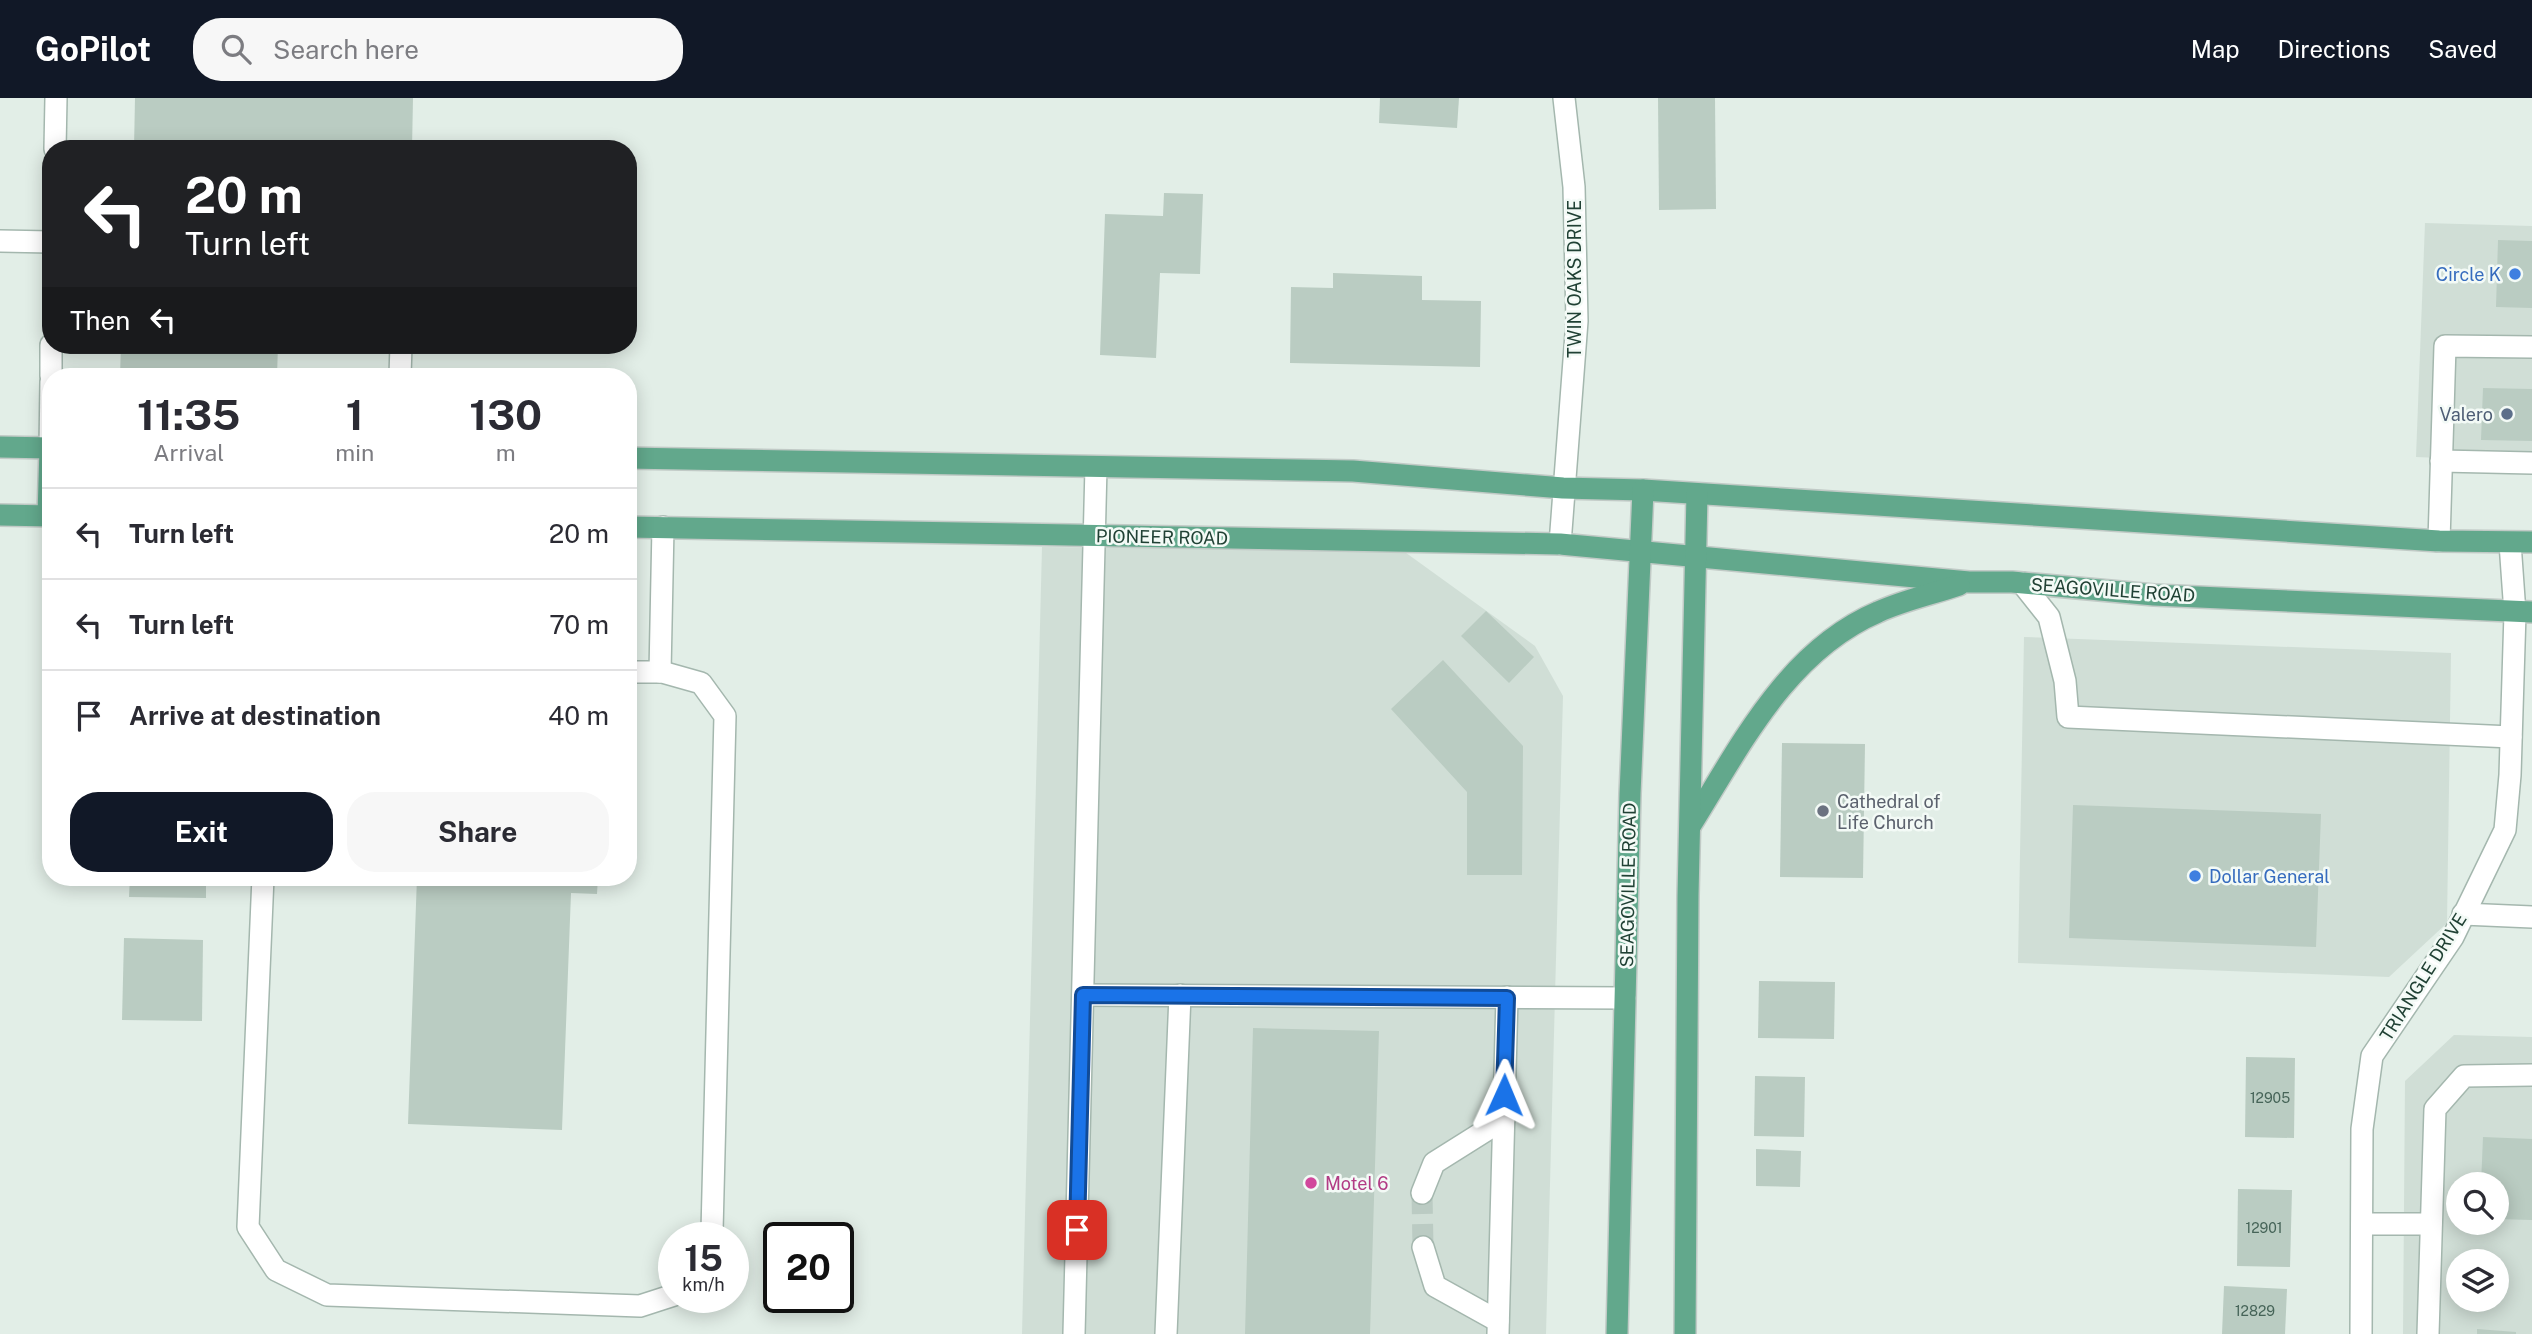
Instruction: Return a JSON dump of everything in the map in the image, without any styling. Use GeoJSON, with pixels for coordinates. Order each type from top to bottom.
{"type":"FeatureCollection","features":[{"type":"Feature","properties":{"kind":"main road"},"geometry":{"type":"LineString","coordinates":[[0,447],[42,448]]}},
{"type":"Feature","properties":{"kind":"main road"},"geometry":{"type":"LineString","coordinates":[[637,458],[1353,471],[1563,488],[1643,490],[2439,541],[2532,542]]}},
{"type":"Feature","properties":{"kind":"main road","name":"SEAGOVILLE ROAD"},"geometry":{"type":"LineString","coordinates":[[1617,1334],[1625,998],[1643,490]]}},
{"type":"Feature","properties":{"kind":"main road"},"geometry":{"type":"LineString","coordinates":[[1685,1334],[1690,826],[1697,494]]}},
{"type":"Feature","properties":{"kind":"main road"},"geometry":{"type":"LineString","coordinates":[[0,515],[42,516]]}},
{"type":"Feature","properties":{"kind":"main road","name":"PIONEER ROAD"},"geometry":{"type":"LineString","coordinates":[[637,527],[1560,544],[1696,555]]}},
{"type":"Feature","properties":{"kind":"main road","name":"SEAGOVILLE ROAD"},"geometry":{"type":"LineString","coordinates":[[1696,555],[1969,582],[2022,583],[2154,595],[2523,613]]}},
{"type":"Feature","properties":{"kind":"main road"},"geometry":{"type":"LineString","coordinates":[[1690,826],[1765,707],[1801,664],[1841,632],[1878,612],[1969,582]]}},
{"type":"Feature","properties":{"kind":"street"},"geometry":{"type":"LineString","coordinates":[[55,140],[56,98]]}},
{"type":"Feature","properties":{"kind":"street","name":"TWIN OAKS DRIVE"},"geometry":{"type":"LineString","coordinates":[[1560,544],[1577,321],[1574,187],[1564,98]]}},
{"type":"Feature","properties":{"kind":"street"},"geometry":{"type":"LineString","coordinates":[[0,242],[42,243]]}},
{"type":"Feature","properties":{"kind":"street"},"geometry":{"type":"LineString","coordinates":[[2439,541],[2445,346],[2532,347]]}},
{"type":"Feature","properties":{"kind":"street"},"geometry":{"type":"LineString","coordinates":[[2441,461],[2532,463]]}},
{"type":"Feature","properties":{"kind":"street"},"geometry":{"type":"LineString","coordinates":[[1074,1334],[1096,467]]}},
{"type":"Feature","properties":{"kind":"street"},"geometry":{"type":"LineString","coordinates":[[660,672],[663,527]]}},
{"type":"Feature","properties":{"kind":"street","name":"TRIANGLE DRIVE"},"geometry":{"type":"LineString","coordinates":[[2361,1334],[2362,1129],[2372,1056],[2453,937],[2505,830],[2523,613],[2510,543]]}},
{"type":"Feature","properties":{"kind":"street"},"geometry":{"type":"LineString","coordinates":[[2022,583],[2049,618],[2065,681],[2068,717],[2511,737]]}},
{"type":"Feature","properties":{"kind":"street"},"geometry":{"type":"LineString","coordinates":[[637,672],[660,672],[701,683],[725,716],[712,1222]]}},
{"type":"Feature","properties":{"kind":"street"},"geometry":{"type":"LineString","coordinates":[[263,886],[248,1227],[276,1270],[327,1295],[640,1306],[658,1300]]}},
{"type":"Feature","properties":{"kind":"street"},"geometry":{"type":"LineString","coordinates":[[2463,914],[2532,917]]}},
{"type":"Feature","properties":{"kind":"street"},"geometry":{"type":"LineString","coordinates":[[1083,995],[1625,998]]}},
{"type":"Feature","properties":{"kind":"street"},"geometry":{"type":"LineString","coordinates":[[1166,1334],[1180,995]]}},
{"type":"Feature","properties":{"kind":"street"},"geometry":{"type":"LineString","coordinates":[[1498,1328],[1507,998]]}},
{"type":"Feature","properties":{"kind":"street"},"geometry":{"type":"LineString","coordinates":[[2428,1334],[2435,1110],[2464,1076],[2532,1075]]}},
{"type":"Feature","properties":{"kind":"street"},"geometry":{"type":"LineString","coordinates":[[1422,1193],[1434,1163],[1504,1119]]}},
{"type":"Feature","properties":{"kind":"street"},"geometry":{"type":"LineString","coordinates":[[2361,1224],[2431,1224]]}},
{"type":"Feature","properties":{"kind":"street"},"geometry":{"type":"LineString","coordinates":[[1423,1247],[1435,1286],[1498,1328]]}},
{"type":"Feature","properties":{"kind":"shaded area"},"geometry":{"type":"Polygon","coordinates":[[[2425,223],[2532,226],[2532,462],[2416,457],[2425,223]]]}},
{"type":"Feature","properties":{"kind":"shaded area"},"geometry":{"type":"Polygon","coordinates":[[[1042,547],[1402,550],[1535,646],[1563,696],[1546,1334],[1022,1334],[1042,547]]]}},
{"type":"Feature","properties":{"kind":"shaded area"},"geometry":{"type":"Polygon","coordinates":[[[2024,637],[2451,653],[2447,923],[2389,977],[2018,963],[2024,637]]]}},
{"type":"Feature","properties":{"kind":"shaded area"},"geometry":{"type":"Polygon","coordinates":[[[2454,1035],[2532,1037],[2532,1334],[2403,1334],[2405,1081],[2454,1035]]]}},
{"type":"Feature","properties":{"kind":"building"},"geometry":{"type":"Polygon","coordinates":[[[135,98],[413,98],[412,140],[134,140],[135,98]]]}},
{"type":"Feature","properties":{"kind":"building"},"geometry":{"type":"Polygon","coordinates":[[[1380,98],[1459,98],[1457,128],[1379,123],[1380,98]]]}},
{"type":"Feature","properties":{"kind":"building"},"geometry":{"type":"Polygon","coordinates":[[[1658,98],[1715,98],[1716,209],[1659,210],[1658,98]]]}},
{"type":"Feature","properties":{"kind":"building"},"geometry":{"type":"Polygon","coordinates":[[[1164,193],[1203,194],[1200,274],[1160,273],[1156,358],[1100,355],[1105,214],[1163,216],[1164,193]]]}},
{"type":"Feature","properties":{"kind":"building","name":"Circle K"},"geometry":{"type":"Polygon","coordinates":[[[2498,240],[2532,241],[2532,308],[2496,307],[2498,240]]]}},
{"type":"Feature","properties":{"kind":"building"},"geometry":{"type":"Polygon","coordinates":[[[1333,273],[1422,276],[1422,300],[1481,301],[1480,367],[1290,363],[1291,287],[1333,288],[1333,273]]]}},
{"type":"Feature","properties":{"kind":"building"},"geometry":{"type":"Polygon","coordinates":[[[121,354],[278,354],[277,368],[120,368],[121,354]]]}},
{"type":"Feature","properties":{"kind":"building","name":"Valero"},"geometry":{"type":"Polygon","coordinates":[[[2483,388],[2532,389],[2532,441],[2481,440],[2483,388]]]}},
{"type":"Feature","properties":{"kind":"building"},"geometry":{"type":"Polygon","coordinates":[[[1486,611],[1534,657],[1509,683],[1461,636],[1486,611]]]}},
{"type":"Feature","properties":{"kind":"building"},"geometry":{"type":"Polygon","coordinates":[[[1443,660],[1523,746],[1522,875],[1467,875],[1467,792],[1391,709],[1443,660]]]}},
{"type":"Feature","properties":{"kind":"building","name":"Cathedral of Life Church"},"geometry":{"type":"Polygon","coordinates":[[[1782,743],[1865,744],[1863,878],[1780,877],[1782,743]]]}},
{"type":"Feature","properties":{"kind":"building","name":"Dollar General"},"geometry":{"type":"Polygon","coordinates":[[[2073,805],[2321,814],[2316,947],[2069,938],[2073,805]]]}},
{"type":"Feature","properties":{"kind":"building"},"geometry":{"type":"Polygon","coordinates":[[[130,886],[206,886],[206,898],[129,897],[130,886]]]}},
{"type":"Feature","properties":{"kind":"building"},"geometry":{"type":"Polygon","coordinates":[[[417,886],[597,886],[597,894],[571,893],[562,1130],[408,1124],[417,886]]]}},
{"type":"Feature","properties":{"kind":"building"},"geometry":{"type":"Polygon","coordinates":[[[124,938],[203,940],[202,1021],[122,1020],[124,938]]]}},
{"type":"Feature","properties":{"kind":"building"},"geometry":{"type":"Polygon","coordinates":[[[1759,981],[1835,982],[1834,1039],[1758,1038],[1759,981]]]}},
{"type":"Feature","properties":{"kind":"building","name":"Motel 6"},"geometry":{"type":"Polygon","coordinates":[[[1253,1028],[1379,1031],[1370,1334],[1245,1334],[1253,1028]]]}},
{"type":"Feature","properties":{"kind":"building"},"geometry":{"type":"Polygon","coordinates":[[[2246,1057],[2295,1058],[2294,1138],[2245,1137],[2246,1057]]]}},
{"type":"Feature","properties":{"kind":"building"},"geometry":{"type":"Polygon","coordinates":[[[1755,1076],[1805,1077],[1804,1137],[1754,1136],[1755,1076]]]}},
{"type":"Feature","properties":{"kind":"building"},"geometry":{"type":"Polygon","coordinates":[[[2483,1137],[2532,1139],[2532,1220],[2509,1219],[2509,1172],[2482,1172],[2483,1137]]]}},
{"type":"Feature","properties":{"kind":"building"},"geometry":{"type":"Polygon","coordinates":[[[1756,1149],[1801,1151],[1800,1187],[1756,1186],[1756,1149]]]}},
{"type":"Feature","properties":{"kind":"building"},"geometry":{"type":"Polygon","coordinates":[[[2238,1189],[2292,1190],[2290,1267],[2237,1266],[2238,1189]]]}},
{"type":"Feature","properties":{"kind":"building"},"geometry":{"type":"Polygon","coordinates":[[[2224,1286],[2287,1289],[2285,1334],[2222,1334],[2224,1286]]]}},
{"type":"Feature","properties":{"kind":"building"},"geometry":{"type":"Polygon","coordinates":[[[2477,1329],[2516,1332],[2516,1334],[2477,1334],[2477,1329]]]}},
{"type":"Feature","properties":{"kind":"tunnel"},"geometry":{"type":"LineString","coordinates":[[1422,1193],[1423,1247]]}},
{"type":"Feature","properties":{"kind":"place","name":"Circle K"},"geometry":{"type":"Point","coordinates":[2515,274]}},
{"type":"Feature","properties":{"kind":"place","name":"Valero"},"geometry":{"type":"Point","coordinates":[2507,414]}},
{"type":"Feature","properties":{"kind":"place","name":"Cathedral of Life Church"},"geometry":{"type":"Point","coordinates":[1823,811]}},
{"type":"Feature","properties":{"kind":"place","name":"Dollar General"},"geometry":{"type":"Point","coordinates":[2195,876]}},
{"type":"Feature","properties":{"kind":"place","name":"Motel 6"},"geometry":{"type":"Point","coordinates":[1311,1183]}},
{"type":"Feature","properties":{"kind":"route"},"geometry":{"type":"LineString","coordinates":[[1077,1230],[1083,995],[1507,998],[1504,1095]]}}]}
